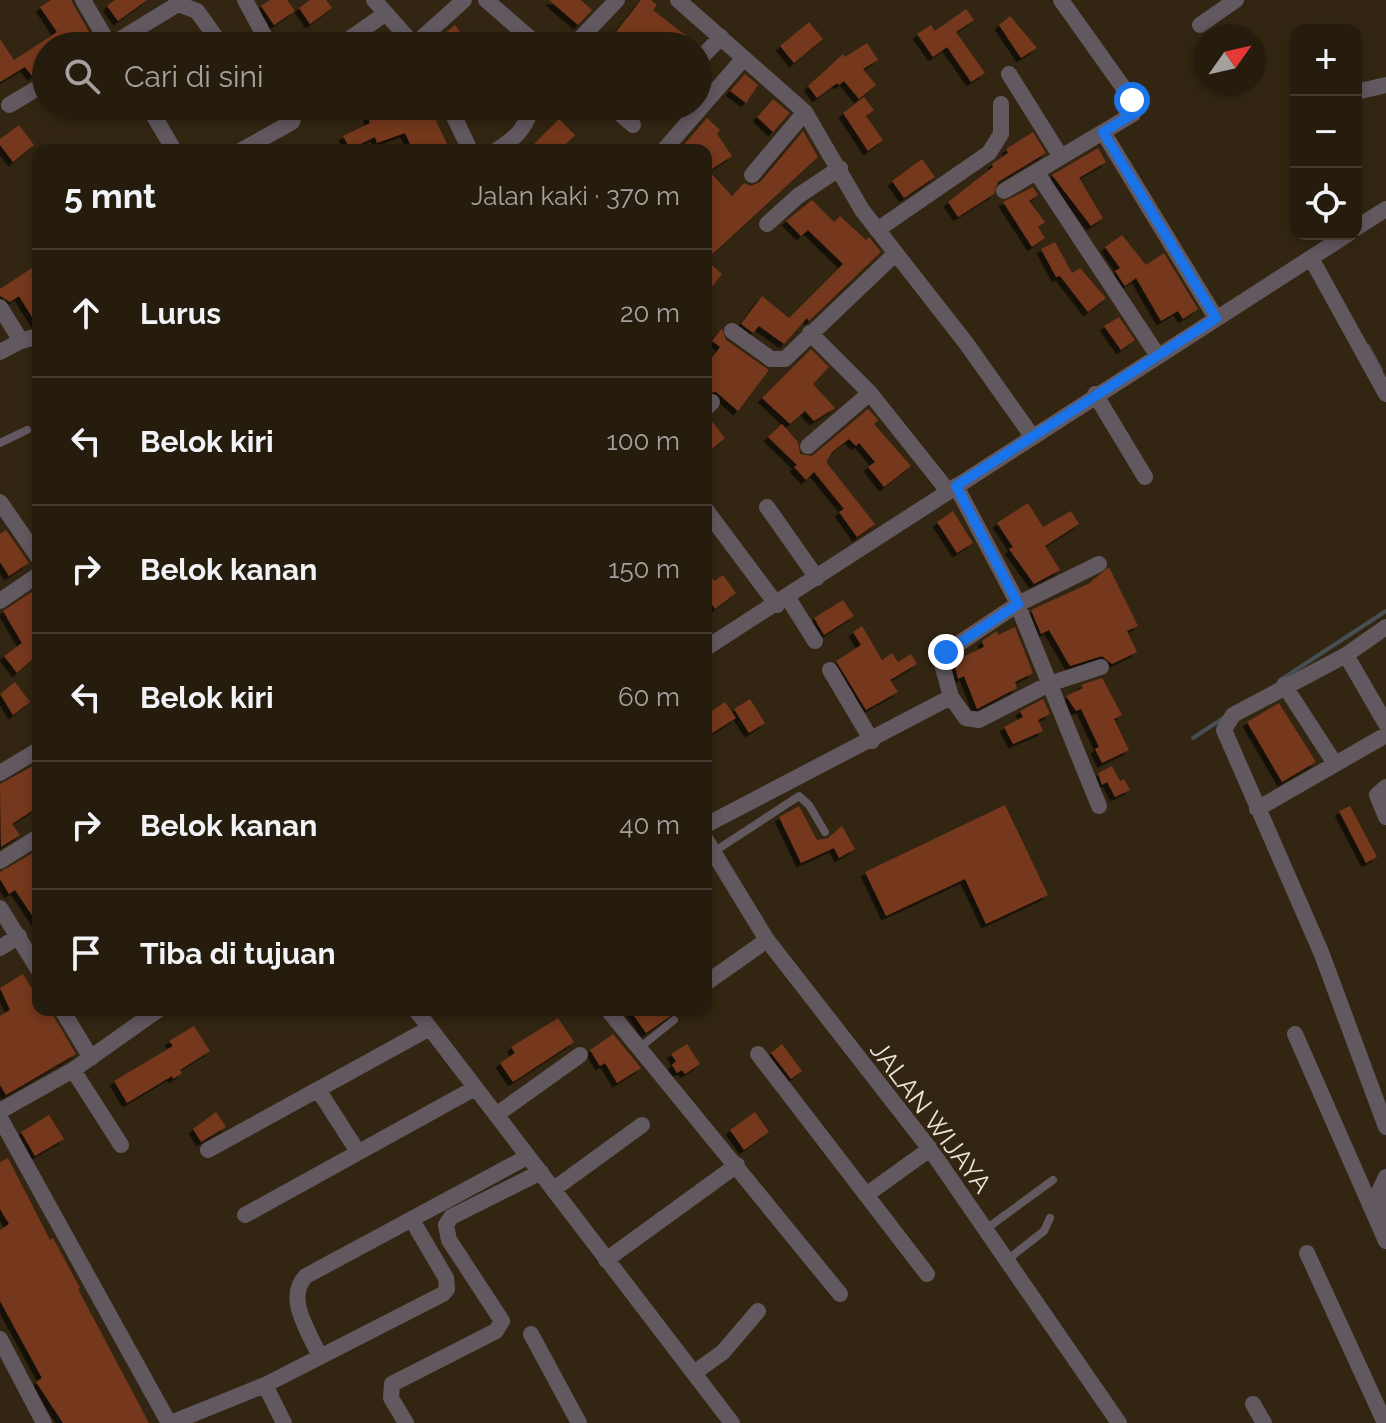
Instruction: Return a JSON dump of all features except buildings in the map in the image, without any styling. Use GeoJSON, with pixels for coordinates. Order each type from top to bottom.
{"type":"FeatureCollection","features":[{"type":"Feature","properties":{"kind":"street"},"geometry":{"type":"LineString","coordinates":[[83,0],[102,32]]}},
{"type":"Feature","properties":{"kind":"street"},"geometry":{"type":"LineString","coordinates":[[245,0],[262,32]]}},
{"type":"Feature","properties":{"kind":"street"},"geometry":{"type":"LineString","coordinates":[[374,0],[402,32]]}},
{"type":"Feature","properties":{"kind":"street"},"geometry":{"type":"LineString","coordinates":[[428,32],[464,0]]}},
{"type":"Feature","properties":{"kind":"street"},"geometry":{"type":"LineString","coordinates":[[486,0],[523,32]]}},
{"type":"Feature","properties":{"kind":"street"},"geometry":{"type":"LineString","coordinates":[[586,32],[617,0]]}},
{"type":"Feature","properties":{"kind":"street"},"geometry":{"type":"LineString","coordinates":[[683,5],[704,0]]}},
{"type":"Feature","properties":{"kind":"street"},"geometry":{"type":"LineString","coordinates":[[1004,191],[1133,114],[1135,104],[1061,0]]}},
{"type":"Feature","properties":{"kind":"street"},"geometry":{"type":"LineString","coordinates":[[1201,24],[1236,0]]}},
{"type":"Feature","properties":{"kind":"street"},"geometry":{"type":"LineString","coordinates":[[133,32],[178,4],[197,11],[212,32]]}},
{"type":"Feature","properties":{"kind":"street"},"geometry":{"type":"LineString","coordinates":[[683,5],[805,112],[877,230],[1032,436]]}},
{"type":"Feature","properties":{"kind":"street"},"geometry":{"type":"LineString","coordinates":[[359,32],[385,14]]}},
{"type":"Feature","properties":{"kind":"street"},"geometry":{"type":"LineString","coordinates":[[712,46],[721,37]]}},
{"type":"Feature","properties":{"kind":"street"},"geometry":{"type":"LineString","coordinates":[[712,95],[744,58]]}},
{"type":"Feature","properties":{"kind":"street"},"geometry":{"type":"LineString","coordinates":[[1009,74],[1061,157]]}},
{"type":"Feature","properties":{"kind":"street"},"geometry":{"type":"LineString","coordinates":[[1362,91],[1386,85]]}},
{"type":"Feature","properties":{"kind":"street"},"geometry":{"type":"LineString","coordinates":[[9,105],[32,91]]}},
{"type":"Feature","properties":{"kind":"street"},"geometry":{"type":"LineString","coordinates":[[877,230],[989,153],[1001,134],[1001,104]]}},
{"type":"Feature","properties":{"kind":"street"},"geometry":{"type":"LineString","coordinates":[[752,175],[805,112]]}},
{"type":"Feature","properties":{"kind":"street"},"geometry":{"type":"LineString","coordinates":[[156,120],[170,144]]}},
{"type":"Feature","properties":{"kind":"street"},"geometry":{"type":"LineString","coordinates":[[253,144],[293,120]]}},
{"type":"Feature","properties":{"kind":"street"},"geometry":{"type":"LineString","coordinates":[[456,120],[467,144]]}},
{"type":"Feature","properties":{"kind":"street"},"geometry":{"type":"LineString","coordinates":[[507,144],[515,139],[528,120]]}},
{"type":"Feature","properties":{"kind":"street"},"geometry":{"type":"LineString","coordinates":[[627,120],[633,125]]}},
{"type":"Feature","properties":{"kind":"street"},"geometry":{"type":"LineString","coordinates":[[669,144],[690,120]]}},
{"type":"Feature","properties":{"kind":"street"},"geometry":{"type":"LineString","coordinates":[[1103,132],[1216,318]]}},
{"type":"Feature","properties":{"kind":"street"},"geometry":{"type":"LineString","coordinates":[[767,224],[798,196],[840,168]]}},
{"type":"Feature","properties":{"kind":"street"},"geometry":{"type":"LineString","coordinates":[[1037,173],[1158,356]]}},
{"type":"Feature","properties":{"kind":"street"},"geometry":{"type":"LineString","coordinates":[[1362,224],[1386,209]]}},
{"type":"Feature","properties":{"kind":"street"},"geometry":{"type":"LineString","coordinates":[[712,644],[1095,394],[1339,240]]}},
{"type":"Feature","properties":{"kind":"street"},"geometry":{"type":"LineString","coordinates":[[732,331],[776,361],[796,351],[810,333],[896,253]]}},
{"type":"Feature","properties":{"kind":"street"},"geometry":{"type":"LineString","coordinates":[[1311,258],[1386,394]]}},
{"type":"Feature","properties":{"kind":"street"},"geometry":{"type":"LineString","coordinates":[[0,307],[21,341]]}},
{"type":"Feature","properties":{"kind":"street"},"geometry":{"type":"LineString","coordinates":[[810,333],[870,393],[952,489],[1018,604],[1099,806]]}},
{"type":"Feature","properties":{"kind":"street"},"geometry":{"type":"LineString","coordinates":[[0,352],[32,338]]}},
{"type":"Feature","properties":{"kind":"street"},"geometry":{"type":"LineString","coordinates":[[808,446],[870,393]]}},
{"type":"Feature","properties":{"kind":"street"},"geometry":{"type":"LineString","coordinates":[[1095,394],[1145,477]]}},
{"type":"Feature","properties":{"kind":"street"},"geometry":{"type":"LineString","coordinates":[[0,502],[32,547]]}},
{"type":"Feature","properties":{"kind":"street"},"geometry":{"type":"LineString","coordinates":[[767,507],[817,578]]}},
{"type":"Feature","properties":{"kind":"street"},"geometry":{"type":"LineString","coordinates":[[712,517],[815,641]]}},
{"type":"Feature","properties":{"kind":"street"},"geometry":{"type":"LineString","coordinates":[[1099,564],[1018,604],[946,652],[942,664],[951,697],[966,718],[979,720],[1049,684],[1101,667]]}},
{"type":"Feature","properties":{"kind":"street"},"geometry":{"type":"LineString","coordinates":[[0,601],[32,579]]}},
{"type":"Feature","properties":{"kind":"street"},"geometry":{"type":"LineString","coordinates":[[1386,627],[1346,655],[1284,685],[1233,715],[1224,730],[1380,1095],[1386,1127]]}},
{"type":"Feature","properties":{"kind":"street"},"geometry":{"type":"LineString","coordinates":[[1346,655],[1386,724]]}},
{"type":"Feature","properties":{"kind":"street"},"geometry":{"type":"LineString","coordinates":[[830,670],[872,741]]}},
{"type":"Feature","properties":{"kind":"street"},"geometry":{"type":"LineString","coordinates":[[1284,685],[1334,762]]}},
{"type":"Feature","properties":{"kind":"street"},"geometry":{"type":"LineString","coordinates":[[712,822],[951,697]]}},
{"type":"Feature","properties":{"kind":"street"},"geometry":{"type":"LineString","coordinates":[[1257,809],[1334,762],[1386,735]]}},
{"type":"Feature","properties":{"kind":"street"},"geometry":{"type":"LineString","coordinates":[[0,773],[32,755]]}},
{"type":"Feature","properties":{"kind":"street"},"geometry":{"type":"LineString","coordinates":[[1386,787],[1377,795],[1386,817]]}},
{"type":"Feature","properties":{"kind":"street"},"geometry":{"type":"LineString","coordinates":[[0,861],[32,841]]}},
{"type":"Feature","properties":{"kind":"street","name":"JALAN WIJAYA"},"geometry":{"type":"LineString","coordinates":[[712,849],[767,940],[930,1149],[1119,1423]]}},
{"type":"Feature","properties":{"kind":"street"},"geometry":{"type":"LineString","coordinates":[[0,908],[32,959]]}},
{"type":"Feature","properties":{"kind":"street"},"geometry":{"type":"LineString","coordinates":[[0,948],[19,936]]}},
{"type":"Feature","properties":{"kind":"street"},"geometry":{"type":"LineString","coordinates":[[712,979],[767,940]]}},
{"type":"Feature","properties":{"kind":"street"},"geometry":{"type":"LineString","coordinates":[[66,1016],[91,1058]]}},
{"type":"Feature","properties":{"kind":"street"},"geometry":{"type":"LineString","coordinates":[[0,1111],[73,1070],[150,1016]]}},
{"type":"Feature","properties":{"kind":"street"},"geometry":{"type":"LineString","coordinates":[[421,1016],[732,1423]]}},
{"type":"Feature","properties":{"kind":"street"},"geometry":{"type":"LineString","coordinates":[[612,1016],[840,1294]]}},
{"type":"Feature","properties":{"kind":"street"},"geometry":{"type":"LineString","coordinates":[[208,1150],[430,1028]]}},
{"type":"Feature","properties":{"kind":"street"},"geometry":{"type":"LineString","coordinates":[[1295,1034],[1386,1241]]}},
{"type":"Feature","properties":{"kind":"street"},"geometry":{"type":"LineString","coordinates":[[758,1054],[927,1274]]}},
{"type":"Feature","properties":{"kind":"street"},"geometry":{"type":"LineString","coordinates":[[496,1115],[580,1055]]}},
{"type":"Feature","properties":{"kind":"street"},"geometry":{"type":"LineString","coordinates":[[73,1070],[121,1145]]}},
{"type":"Feature","properties":{"kind":"street"},"geometry":{"type":"LineString","coordinates":[[245,1215],[475,1088]]}},
{"type":"Feature","properties":{"kind":"street"},"geometry":{"type":"LineString","coordinates":[[319,1091],[358,1152]]}},
{"type":"Feature","properties":{"kind":"street"},"geometry":{"type":"LineString","coordinates":[[0,1118],[170,1423],[265,1385],[447,1289],[446,1278],[412,1220]]}},
{"type":"Feature","properties":{"kind":"street"},"geometry":{"type":"LineString","coordinates":[[554,1189],[642,1125]]}},
{"type":"Feature","properties":{"kind":"street"},"geometry":{"type":"LineString","coordinates":[[866,1195],[930,1149]]}},
{"type":"Feature","properties":{"kind":"street"},"geometry":{"type":"LineString","coordinates":[[320,1357],[299,1308],[298,1284],[306,1276],[527,1157]]}},
{"type":"Feature","properties":{"kind":"street"},"geometry":{"type":"LineString","coordinates":[[606,1260],[737,1165]]}},
{"type":"Feature","properties":{"kind":"street"},"geometry":{"type":"LineString","coordinates":[[406,1423],[391,1398],[392,1384],[496,1331],[502,1321],[449,1240],[446,1225],[451,1217],[541,1172]]}},
{"type":"Feature","properties":{"kind":"street"},"geometry":{"type":"LineString","coordinates":[[1385,1209],[1378,1194],[1386,1177]]}},
{"type":"Feature","properties":{"kind":"street"},"geometry":{"type":"LineString","coordinates":[[1307,1253],[1385,1423]]}},
{"type":"Feature","properties":{"kind":"street"},"geometry":{"type":"LineString","coordinates":[[694,1373],[723,1352],[758,1311]]}},
{"type":"Feature","properties":{"kind":"street"},"geometry":{"type":"LineString","coordinates":[[531,1334],[579,1423]]}},
{"type":"Feature","properties":{"kind":"street"},"geometry":{"type":"LineString","coordinates":[[0,1339],[44,1423]]}},
{"type":"Feature","properties":{"kind":"street"},"geometry":{"type":"LineString","coordinates":[[265,1385],[284,1423]]}},
{"type":"Feature","properties":{"kind":"street"},"geometry":{"type":"LineString","coordinates":[[1253,1404],[1264,1423]]}},
{"type":"Feature","properties":{"kind":"lane"},"geometry":{"type":"LineString","coordinates":[[0,443],[27,430]]}},
{"type":"Feature","properties":{"kind":"lane"},"geometry":{"type":"LineString","coordinates":[[712,845],[799,796],[809,805],[825,832]]}},
{"type":"Feature","properties":{"kind":"lane"},"geometry":{"type":"LineString","coordinates":[[638,1050],[674,1020]]}},
{"type":"Feature","properties":{"kind":"lane"},"geometry":{"type":"LineString","coordinates":[[985,1229],[1053,1180]]}},
{"type":"Feature","properties":{"kind":"lane"},"geometry":{"type":"LineString","coordinates":[[1007,1261],[1044,1231],[1050,1218]]}},
{"type":"Feature","properties":{"kind":"waterway"},"geometry":{"type":"LineString","coordinates":[[1368,346],[1381,370]]}},
{"type":"Feature","properties":{"kind":"waterway"},"geometry":{"type":"LineString","coordinates":[[1282,679],[1386,611]]}},
{"type":"Feature","properties":{"kind":"waterway"},"geometry":{"type":"LineString","coordinates":[[1193,738],[1225,717]]}},
{"type":"Feature","properties":{"kind":"route"},"geometry":{"type":"LineString","coordinates":[[946,652],[1006,615],[1018,604],[956,486],[1216,318],[1103,132],[1133,114],[1136,109],[1132,100]]}}]}
